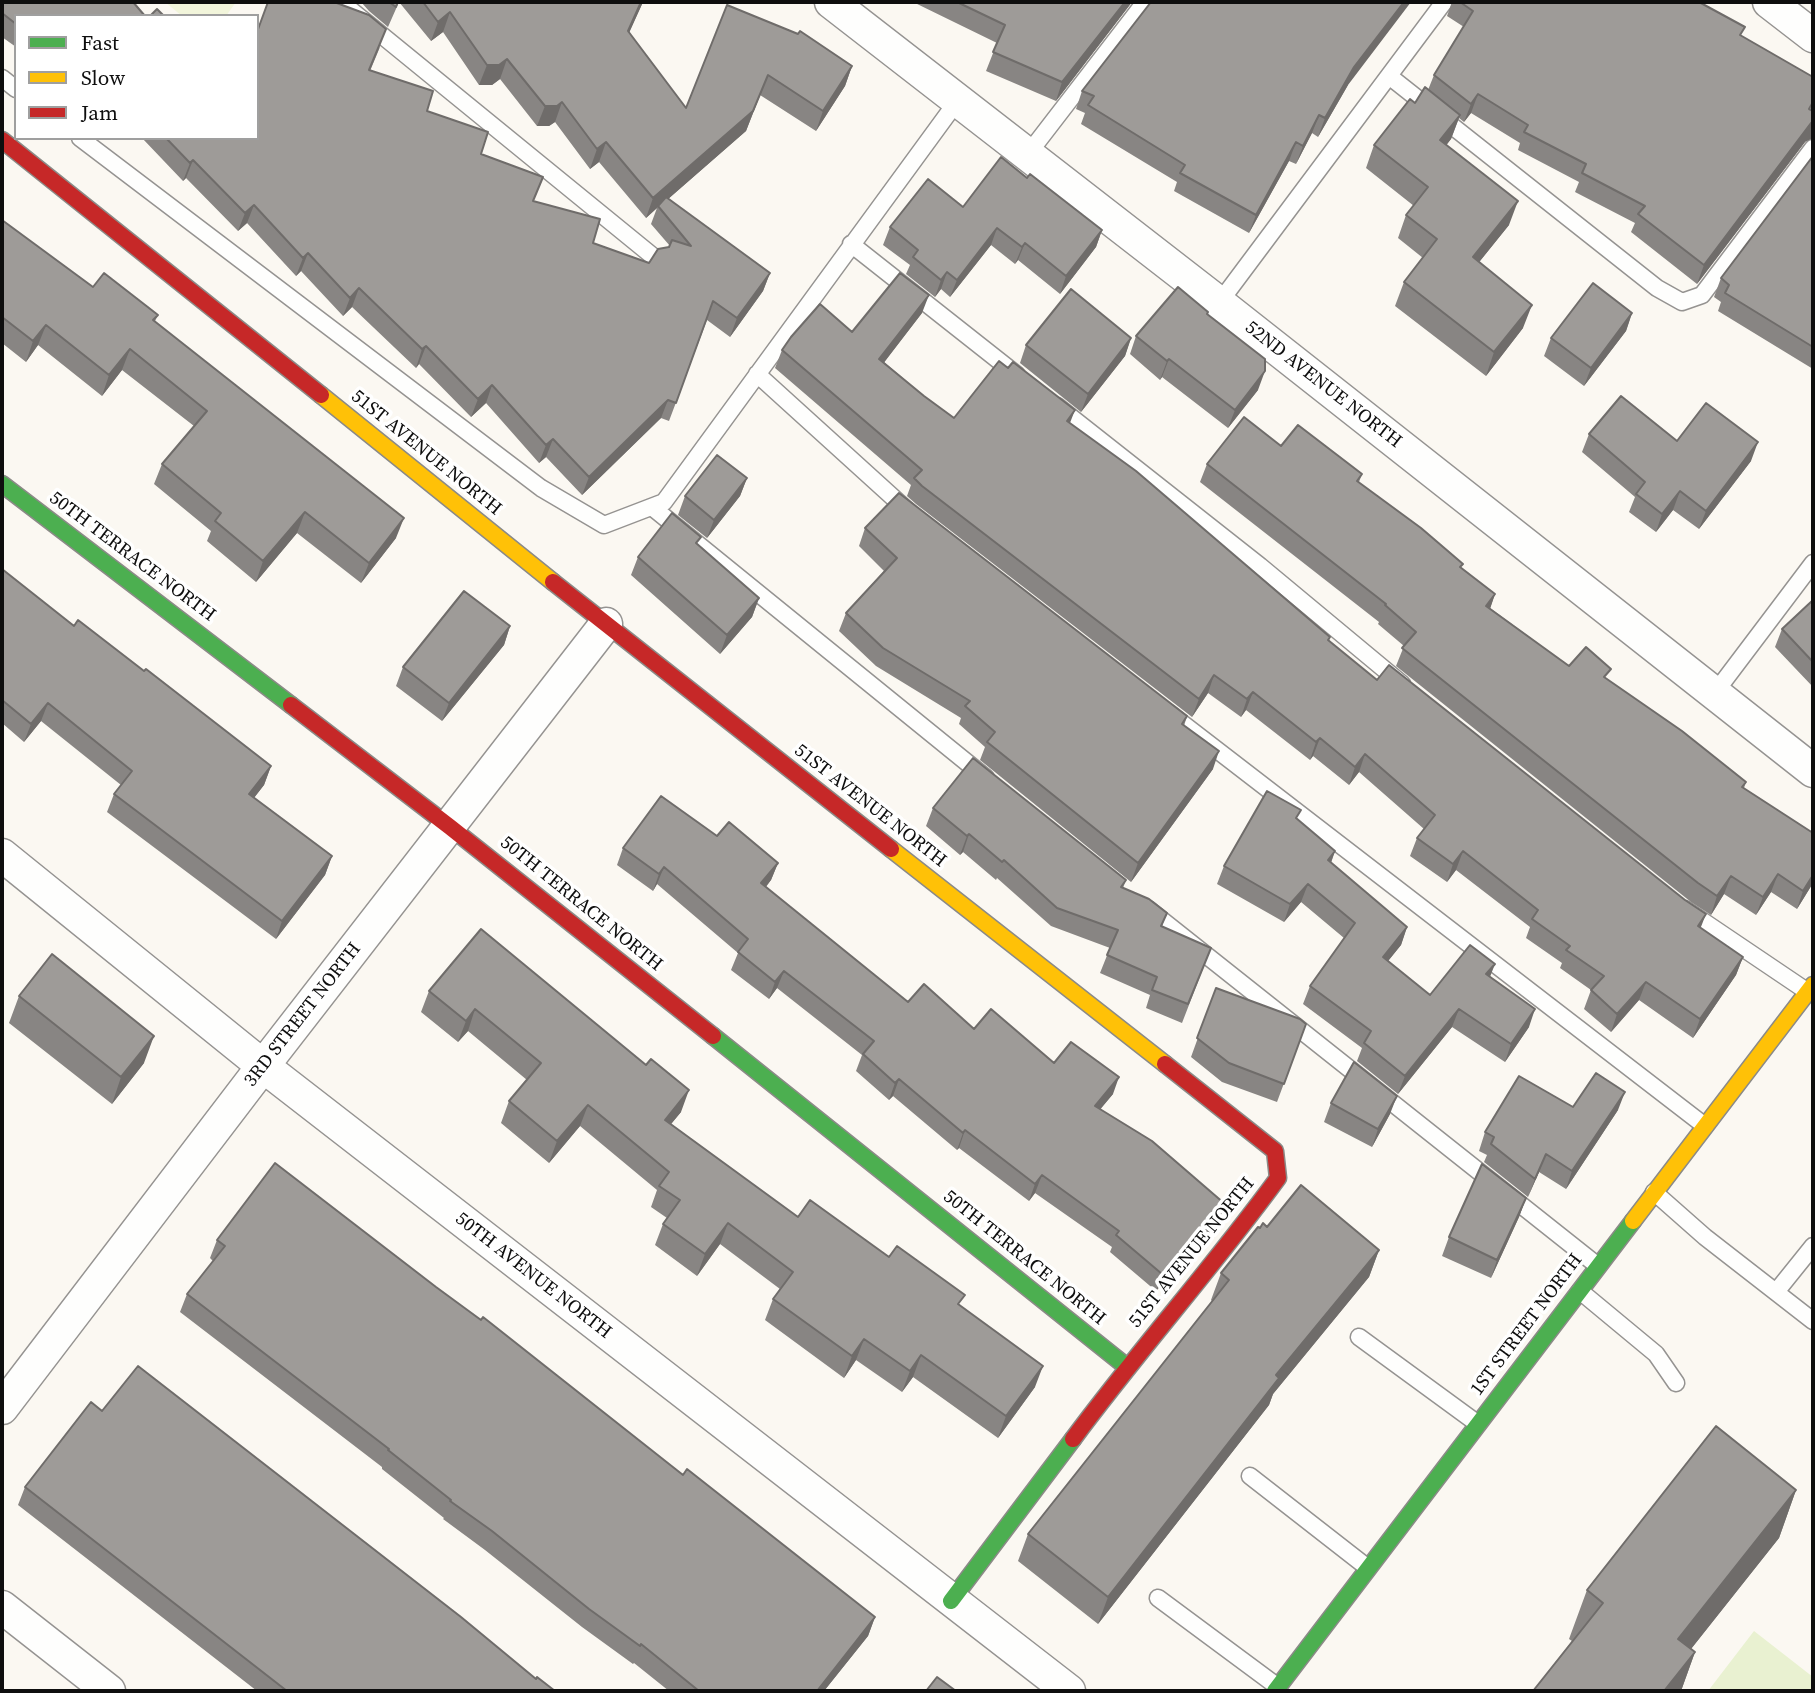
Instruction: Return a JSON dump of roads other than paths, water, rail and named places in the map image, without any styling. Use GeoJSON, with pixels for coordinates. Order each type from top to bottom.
{"type":"FeatureCollection","features":[{"type":"Feature","properties":{"kind":"street"},"geometry":{"type":"LineString","coordinates":[[1769,2],[1813,36]]}},
{"type":"Feature","properties":{"kind":"street","name":"52ND AVENUE NORTH"},"geometry":{"type":"LineString","coordinates":[[848,7],[958,100],[1813,771]]}},
{"type":"Feature","properties":{"kind":"street","name":"51ST AVENUE NORTH"},"geometry":{"type":"LineString","coordinates":[[2,140],[607,624],[1275,1151],[1278,1178],[1243,1226],[1127,1367],[951,1601]]}},
{"type":"Feature","properties":{"kind":"street","name":"50TH TERRACE NORTH"},"geometry":{"type":"LineString","coordinates":[[2,484],[450,827],[1127,1367]]}},
{"type":"Feature","properties":{"kind":"street","name":"3RD STREET NORTH"},"geometry":{"type":"LineString","coordinates":[[2,1408],[263,1066],[607,624]]}},
{"type":"Feature","properties":{"kind":"street","name":"50TH AVENUE NORTH"},"geometry":{"type":"LineString","coordinates":[[2,855],[263,1066],[1069,1691]]}},
{"type":"Feature","properties":{"kind":"street","name":"1ST STREET NORTH"},"geometry":{"type":"LineString","coordinates":[[1277,1689],[1811,988]]}},
{"type":"Feature","properties":{"kind":"street"},"geometry":{"type":"LineString","coordinates":[[2,1607],[109,1691]]}},
{"type":"Feature","properties":{"kind":"lane"},"geometry":{"type":"LineString","coordinates":[[341,2],[655,258]]}},
{"type":"Feature","properties":{"kind":"lane"},"geometry":{"type":"LineString","coordinates":[[1028,154],[1144,2]]}},
{"type":"Feature","properties":{"kind":"lane"},"geometry":{"type":"LineString","coordinates":[[1220,303],[1444,2]]}},
{"type":"Feature","properties":{"kind":"lane"},"geometry":{"type":"LineString","coordinates":[[1388,76],[1657,288],[1682,303],[1702,295],[1813,148]]}},
{"type":"Feature","properties":{"kind":"lane"},"geometry":{"type":"LineString","coordinates":[[83,140],[541,488],[604,524],[664,502],[958,100]]}},
{"type":"Feature","properties":{"kind":"lane"},"geometry":{"type":"LineString","coordinates":[[851,244],[1259,566],[1410,690]]}},
{"type":"Feature","properties":{"kind":"lane"},"geometry":{"type":"LineString","coordinates":[[757,374],[920,520]]}},
{"type":"Feature","properties":{"kind":"lane"},"geometry":{"type":"LineString","coordinates":[[652,507],[995,786]]}},
{"type":"Feature","properties":{"kind":"lane"},"geometry":{"type":"LineString","coordinates":[[1714,694],[1813,563]]}},
{"type":"Feature","properties":{"kind":"lane"},"geometry":{"type":"LineString","coordinates":[[1153,700],[1705,1126]]}},
{"type":"Feature","properties":{"kind":"lane"},"geometry":{"type":"LineString","coordinates":[[1135,899],[1598,1266]]}},
{"type":"Feature","properties":{"kind":"lane"},"geometry":{"type":"LineString","coordinates":[[1675,902],[1811,988]]}},
{"type":"Feature","properties":{"kind":"lane"},"geometry":{"type":"LineString","coordinates":[[1654,1192],[1705,1237],[1813,1321]]}},
{"type":"Feature","properties":{"kind":"lane"},"geometry":{"type":"LineString","coordinates":[[1776,1292],[1813,1246]]}},
{"type":"Feature","properties":{"kind":"lane"},"geometry":{"type":"LineString","coordinates":[[1579,1290],[1656,1354],[1676,1383]]}},
{"type":"Feature","properties":{"kind":"lane"},"geometry":{"type":"LineString","coordinates":[[1359,1337],[1478,1424]]}},
{"type":"Feature","properties":{"kind":"lane"},"geometry":{"type":"LineString","coordinates":[[1250,1476],[1368,1568]]}},
{"type":"Feature","properties":{"kind":"lane"},"geometry":{"type":"LineString","coordinates":[[1158,1598],[1277,1689]]}}]}
